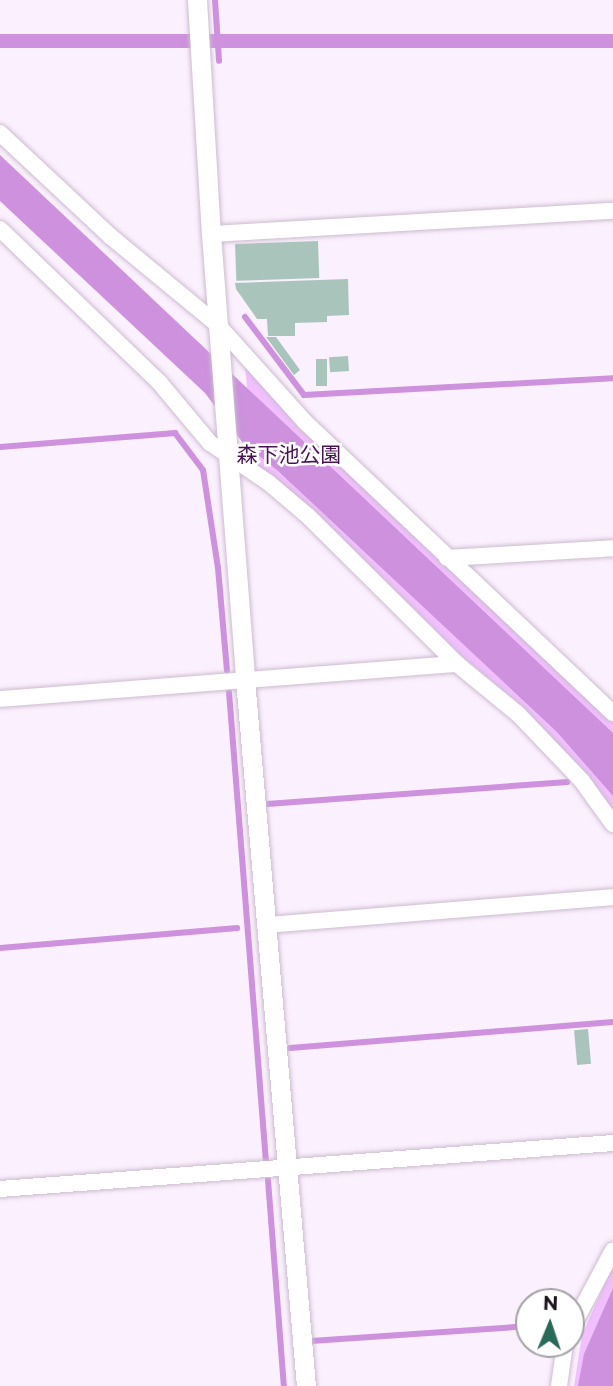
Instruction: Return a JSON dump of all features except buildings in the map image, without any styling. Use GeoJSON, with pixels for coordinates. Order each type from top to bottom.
{"type":"FeatureCollection","features":[{"type":"Feature","properties":{"kind":"street"},"geometry":{"type":"LineString","coordinates":[[197,0],[211,234],[245,680],[306,1386]]}},
{"type":"Feature","properties":{"kind":"street"},"geometry":{"type":"LineString","coordinates":[[0,132],[110,236],[219,331],[304,421],[613,713]]}},
{"type":"Feature","properties":{"kind":"street"},"geometry":{"type":"LineString","coordinates":[[211,234],[613,211]]}},
{"type":"Feature","properties":{"kind":"street"},"geometry":{"type":"LineString","coordinates":[[0,229],[159,382],[210,443],[269,483],[309,517],[457,664],[519,715],[582,780],[613,824]]}},
{"type":"Feature","properties":{"kind":"street"},"geometry":{"type":"LineString","coordinates":[[447,558],[613,548]]}},
{"type":"Feature","properties":{"kind":"street"},"geometry":{"type":"LineString","coordinates":[[0,699],[457,664]]}},
{"type":"Feature","properties":{"kind":"street"},"geometry":{"type":"LineString","coordinates":[[267,925],[613,897]]}},
{"type":"Feature","properties":{"kind":"street"},"geometry":{"type":"LineString","coordinates":[[0,1189],[613,1143]]}},
{"type":"Feature","properties":{"kind":"street"},"geometry":{"type":"LineString","coordinates":[[585,1303],[613,1250]]}},
{"type":"Feature","properties":{"kind":"street"},"geometry":{"type":"LineString","coordinates":[[559,1386],[563,1358]]}},
{"type":"Feature","properties":{"kind":"green space","name":"森下池公園"},"geometry":{"type":"Polygon","coordinates":[[[245,365],[301,428],[613,722],[613,811],[585,773],[523,707],[465,659],[310,507],[254,464],[245,365]]]}},
{"type":"Feature","properties":{"kind":"green space"},"geometry":{"type":"Polygon","coordinates":[[[613,1265],[613,1386],[574,1386],[578,1358],[585,1358],[585,1328],[613,1265]]]}},
{"type":"Feature","properties":{"kind":"shaded area"},"geometry":{"type":"Polygon","coordinates":[[[0,34],[613,34],[613,48],[0,48],[0,34]]]}},
{"type":"Feature","properties":{"kind":"shaded area","name":"森下池公園"},"geometry":{"type":"Polygon","coordinates":[[[0,155],[613,733],[613,796],[557,732],[277,470],[243,443],[205,393],[0,201],[0,155]]]}},
{"type":"Feature","properties":{"kind":"shaded area"},"geometry":{"type":"Polygon","coordinates":[[[613,1288],[613,1386],[578,1386],[585,1352],[613,1288]]]}},
{"type":"Feature","properties":{"kind":"waterway"},"geometry":{"type":"LineString","coordinates":[[215,0],[219,61]]}},
{"type":"Feature","properties":{"kind":"waterway"},"geometry":{"type":"LineString","coordinates":[[245,317],[304,395],[613,378]]}},
{"type":"Feature","properties":{"kind":"waterway"},"geometry":{"type":"LineString","coordinates":[[0,447],[175,433],[203,470],[218,568],[227,671]]}},
{"type":"Feature","properties":{"kind":"waterway"},"geometry":{"type":"LineString","coordinates":[[229,692],[266,1162]]}},
{"type":"Feature","properties":{"kind":"waterway"},"geometry":{"type":"LineString","coordinates":[[267,804],[567,782]]}},
{"type":"Feature","properties":{"kind":"waterway"},"geometry":{"type":"LineString","coordinates":[[0,948],[237,928]]}},
{"type":"Feature","properties":{"kind":"waterway"},"geometry":{"type":"LineString","coordinates":[[290,1048],[613,1022]]}},
{"type":"Feature","properties":{"kind":"waterway"},"geometry":{"type":"LineString","coordinates":[[268,1180],[284,1386]]}},
{"type":"Feature","properties":{"kind":"waterway"},"geometry":{"type":"LineString","coordinates":[[311,1341],[515,1327]]}}]}
